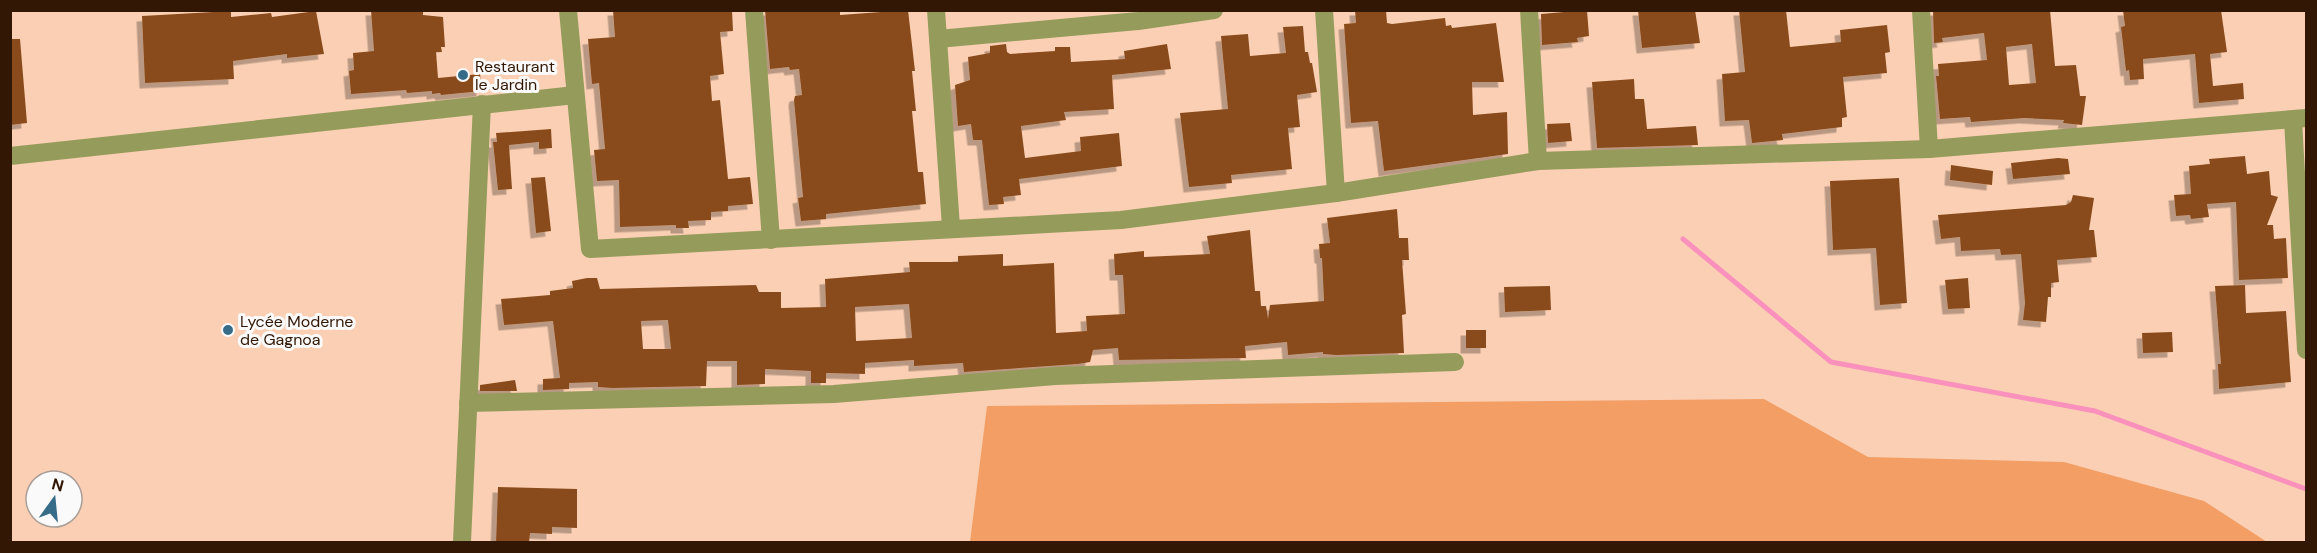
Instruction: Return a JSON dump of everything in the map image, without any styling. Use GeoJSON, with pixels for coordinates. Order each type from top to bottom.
{"type":"FeatureCollection","features":[{"type":"Feature","properties":{"kind":"street"},"geometry":{"type":"LineString","coordinates":[[568,10],[590,249],[1121,219],[1336,193],[1538,161],[1929,149],[2300,119],[2307,350]]}},
{"type":"Feature","properties":{"kind":"street"},"geometry":{"type":"LineString","coordinates":[[754,10],[771,240]]}},
{"type":"Feature","properties":{"kind":"street"},"geometry":{"type":"LineString","coordinates":[[936,10],[951,227]]}},
{"type":"Feature","properties":{"kind":"street"},"geometry":{"type":"LineString","coordinates":[[938,39],[1138,16],[1214,10]]}},
{"type":"Feature","properties":{"kind":"street"},"geometry":{"type":"LineString","coordinates":[[1324,10],[1336,193]]}},
{"type":"Feature","properties":{"kind":"street"},"geometry":{"type":"LineString","coordinates":[[1529,10],[1538,161]]}},
{"type":"Feature","properties":{"kind":"street"},"geometry":{"type":"LineString","coordinates":[[1921,10],[1929,149]]}},
{"type":"Feature","properties":{"kind":"street"},"geometry":{"type":"LineString","coordinates":[[10,156],[575,95]]}},
{"type":"Feature","properties":{"kind":"street"},"geometry":{"type":"LineString","coordinates":[[462,543],[482,104]]}},
{"type":"Feature","properties":{"kind":"street"},"geometry":{"type":"LineString","coordinates":[[468,403],[834,394],[1055,376],[1455,362]]}},
{"type":"Feature","properties":{"kind":"shaded area"},"geometry":{"type":"Polygon","coordinates":[[[1764,399],[1868,457],[2064,462],[2204,501],[2267,542],[970,542],[987,406],[1764,399]]]}},
{"type":"Feature","properties":{"kind":"building"},"geometry":{"type":"Polygon","coordinates":[[[371,10],[423,10],[423,15],[443,17],[445,47],[441,47],[442,52],[436,52],[438,78],[480,74],[482,91],[441,95],[440,93],[432,94],[432,91],[407,93],[406,90],[351,94],[349,71],[354,70],[353,53],[374,51],[371,10]]]}},
{"type":"Feature","properties":{"kind":"building"},"geometry":{"type":"Polygon","coordinates":[[[613,10],[732,10],[733,31],[720,32],[724,74],[710,76],[712,101],[720,100],[728,179],[750,177],[753,204],[728,206],[728,211],[711,212],[711,220],[688,221],[689,228],[676,228],[676,225],[620,227],[619,180],[597,181],[594,150],[605,149],[599,83],[592,84],[588,39],[615,37],[613,10]]]}},
{"type":"Feature","properties":{"kind":"building"},"geometry":{"type":"Polygon","coordinates":[[[765,10],[840,10],[840,15],[908,10],[915,71],[912,71],[916,111],[912,111],[918,172],[923,172],[926,204],[826,214],[826,219],[801,221],[798,198],[803,197],[794,100],[795,96],[802,95],[799,69],[790,70],[789,67],[770,69],[765,10]]]}},
{"type":"Feature","properties":{"kind":"building"},"geometry":{"type":"Polygon","coordinates":[[[1355,10],[1386,10],[1387,23],[1392,24],[1445,18],[1446,26],[1451,25],[1452,28],[1496,23],[1504,82],[1472,82],[1473,115],[1507,112],[1508,154],[1384,171],[1378,121],[1351,123],[1344,24],[1356,23],[1355,10]]]}},
{"type":"Feature","properties":{"kind":"building"},"geometry":{"type":"Polygon","coordinates":[[[1587,10],[1589,36],[1577,38],[1578,42],[1542,45],[1541,14],[1587,10]]]}},
{"type":"Feature","properties":{"kind":"building"},"geometry":{"type":"Polygon","coordinates":[[[1638,10],[1695,10],[1700,43],[1642,48],[1638,10]]]}},
{"type":"Feature","properties":{"kind":"building"},"geometry":{"type":"Polygon","coordinates":[[[1739,10],[1786,10],[1790,47],[1841,42],[1840,30],[1887,25],[1890,52],[1885,53],[1887,73],[1843,77],[1847,117],[1842,118],[1842,127],[1782,134],[1783,140],[1752,143],[1749,120],[1725,121],[1722,74],[1745,72],[1739,10]]]}},
{"type":"Feature","properties":{"kind":"building"},"geometry":{"type":"Polygon","coordinates":[[[1933,10],[2050,10],[2055,66],[2076,65],[2080,96],[2086,96],[2082,125],[2063,123],[2064,120],[2024,118],[1971,122],[1970,117],[1940,119],[1936,76],[1939,76],[1938,64],[1987,60],[1984,33],[1942,38],[1943,42],[1934,43],[1933,10]],[[2032,44],[2006,47],[2009,85],[2036,83],[2032,44]]]}},
{"type":"Feature","properties":{"kind":"building"},"geometry":{"type":"Polygon","coordinates":[[[2123,10],[2221,10],[2227,52],[2210,54],[2213,86],[2243,83],[2244,99],[2199,103],[2195,54],[2143,59],[2144,79],[2130,80],[2129,70],[2126,71],[2121,27],[2125,26],[2123,10]]]}},
{"type":"Feature","properties":{"kind":"building"},"geometry":{"type":"Polygon","coordinates":[[[231,11],[231,17],[271,13],[272,17],[316,11],[324,54],[287,58],[287,54],[233,61],[234,79],[145,83],[142,16],[231,11]]]}},
{"type":"Feature","properties":{"kind":"building"},"geometry":{"type":"Polygon","coordinates":[[[1303,26],[1305,52],[1308,52],[1310,63],[1312,63],[1317,92],[1297,95],[1300,127],[1288,128],[1292,169],[1231,175],[1232,183],[1189,187],[1180,113],[1228,109],[1221,36],[1248,34],[1250,56],[1286,53],[1283,27],[1303,26]]]}},
{"type":"Feature","properties":{"kind":"building"},"geometry":{"type":"Polygon","coordinates":[[[10,39],[20,39],[27,123],[10,125],[10,39]]]}},
{"type":"Feature","properties":{"kind":"building"},"geometry":{"type":"Polygon","coordinates":[[[1006,44],[1007,52],[1010,54],[1055,51],[1055,47],[1070,47],[1071,62],[1125,59],[1124,51],[1167,44],[1171,69],[1112,75],[1114,109],[1064,112],[1066,120],[1021,126],[1025,158],[1081,151],[1080,137],[1119,133],[1122,166],[1019,179],[1021,195],[1003,197],[1004,204],[989,205],[982,140],[973,140],[971,124],[958,126],[955,85],[970,80],[968,57],[990,53],[990,46],[1006,44]]]}},
{"type":"Feature","properties":{"kind":"building"},"geometry":{"type":"Polygon","coordinates":[[[1634,79],[1635,99],[1644,99],[1647,129],[1696,126],[1698,145],[1597,148],[1592,82],[1634,79]]]}},
{"type":"Feature","properties":{"kind":"building"},"geometry":{"type":"Polygon","coordinates":[[[1570,123],[1572,141],[1548,143],[1547,124],[1570,123]]]}},
{"type":"Feature","properties":{"kind":"building"},"geometry":{"type":"Polygon","coordinates":[[[551,129],[552,148],[539,149],[539,142],[509,145],[512,189],[498,190],[493,142],[497,142],[496,133],[551,129]]]}},
{"type":"Feature","properties":{"kind":"building"},"geometry":{"type":"Polygon","coordinates":[[[2245,156],[2247,174],[2269,171],[2271,195],[2278,197],[2267,225],[2273,225],[2274,239],[2286,238],[2288,278],[2239,280],[2236,202],[2207,204],[2209,217],[2191,219],[2190,215],[2176,216],[2174,195],[2191,194],[2189,166],[2210,164],[2209,159],[2245,156]]]}},
{"type":"Feature","properties":{"kind":"building"},"geometry":{"type":"Polygon","coordinates":[[[2068,159],[2070,174],[2013,179],[2011,163],[2068,159]]]}},
{"type":"Feature","properties":{"kind":"building"},"geometry":{"type":"Polygon","coordinates":[[[1951,165],[1993,171],[1992,185],[1950,180],[1951,165]]]}},
{"type":"Feature","properties":{"kind":"building"},"geometry":{"type":"Polygon","coordinates":[[[545,177],[551,231],[536,233],[531,178],[545,177]]]}},
{"type":"Feature","properties":{"kind":"building"},"geometry":{"type":"Polygon","coordinates":[[[1899,178],[1907,303],[1880,305],[1876,248],[1833,250],[1830,181],[1899,178]]]}},
{"type":"Feature","properties":{"kind":"building"},"geometry":{"type":"Polygon","coordinates":[[[2073,195],[2094,198],[2089,230],[2094,230],[2097,257],[2057,260],[2059,282],[2051,283],[2046,322],[2023,320],[2025,303],[2021,254],[2001,255],[2000,249],[1961,251],[1960,237],[1941,239],[1938,215],[2066,205],[2071,202],[2073,195]]]}},
{"type":"Feature","properties":{"kind":"building"},"geometry":{"type":"Polygon","coordinates":[[[1397,209],[1399,238],[1408,238],[1409,260],[1402,260],[1406,314],[1402,315],[1404,353],[1336,355],[1323,354],[1323,352],[1288,355],[1287,342],[1245,346],[1246,358],[1119,360],[1118,348],[1093,350],[1090,362],[1078,364],[964,372],[963,363],[914,366],[914,360],[865,363],[865,374],[826,373],[826,383],[811,383],[811,371],[765,369],[765,384],[737,385],[737,361],[707,361],[706,386],[612,388],[598,387],[598,382],[569,383],[569,389],[543,390],[543,379],[560,378],[553,321],[504,325],[501,299],[550,295],[550,291],[573,288],[572,281],[597,278],[600,289],[756,285],[759,292],[781,292],[781,308],[826,307],[825,279],[910,272],[909,262],[958,262],[958,256],[1003,254],[1003,266],[1054,263],[1056,333],[1087,331],[1086,316],[1125,314],[1123,275],[1115,275],[1114,254],[1144,251],[1144,257],[1210,254],[1207,236],[1250,230],[1255,291],[1260,291],[1261,306],[1266,306],[1268,319],[1270,305],[1324,301],[1319,244],[1330,243],[1327,218],[1397,209]],[[909,304],[855,307],[856,341],[912,338],[909,304]],[[668,320],[641,321],[643,349],[671,349],[668,320]]]}},
{"type":"Feature","properties":{"kind":"building"},"geometry":{"type":"Polygon","coordinates":[[[1968,278],[1970,308],[1948,309],[1945,280],[1968,278]]]}},
{"type":"Feature","properties":{"kind":"building"},"geometry":{"type":"Polygon","coordinates":[[[2245,285],[2246,313],[2286,311],[2291,382],[2219,389],[2218,364],[2221,364],[2215,286],[2245,285]]]}},
{"type":"Feature","properties":{"kind":"building"},"geometry":{"type":"Polygon","coordinates":[[[1550,286],[1551,310],[1505,312],[1504,287],[1550,286]]]}},
{"type":"Feature","properties":{"kind":"building"},"geometry":{"type":"Polygon","coordinates":[[[1466,330],[1486,330],[1486,348],[1466,348],[1466,330]]]}},
{"type":"Feature","properties":{"kind":"building"},"geometry":{"type":"Polygon","coordinates":[[[2172,332],[2173,352],[2143,353],[2142,333],[2172,332]]]}},
{"type":"Feature","properties":{"kind":"building"},"geometry":{"type":"Polygon","coordinates":[[[515,380],[517,391],[480,391],[480,385],[515,380]]]}},
{"type":"Feature","properties":{"kind":"building"},"geometry":{"type":"Polygon","coordinates":[[[498,487],[577,489],[577,528],[552,527],[552,534],[530,533],[529,543],[496,543],[498,487]]]}},
{"type":"Feature","properties":{"kind":"waterway"},"geometry":{"type":"LineString","coordinates":[[1683,239],[1831,362],[2095,411],[2306,489]]}},
{"type":"Feature","properties":{"kind":"place","name":"Restaurant le Jardin"},"geometry":{"type":"Point","coordinates":[463,75]}},
{"type":"Feature","properties":{"kind":"place","name":"Lycée Moderne de Gagnoa"},"geometry":{"type":"Point","coordinates":[228,330]}}]}
